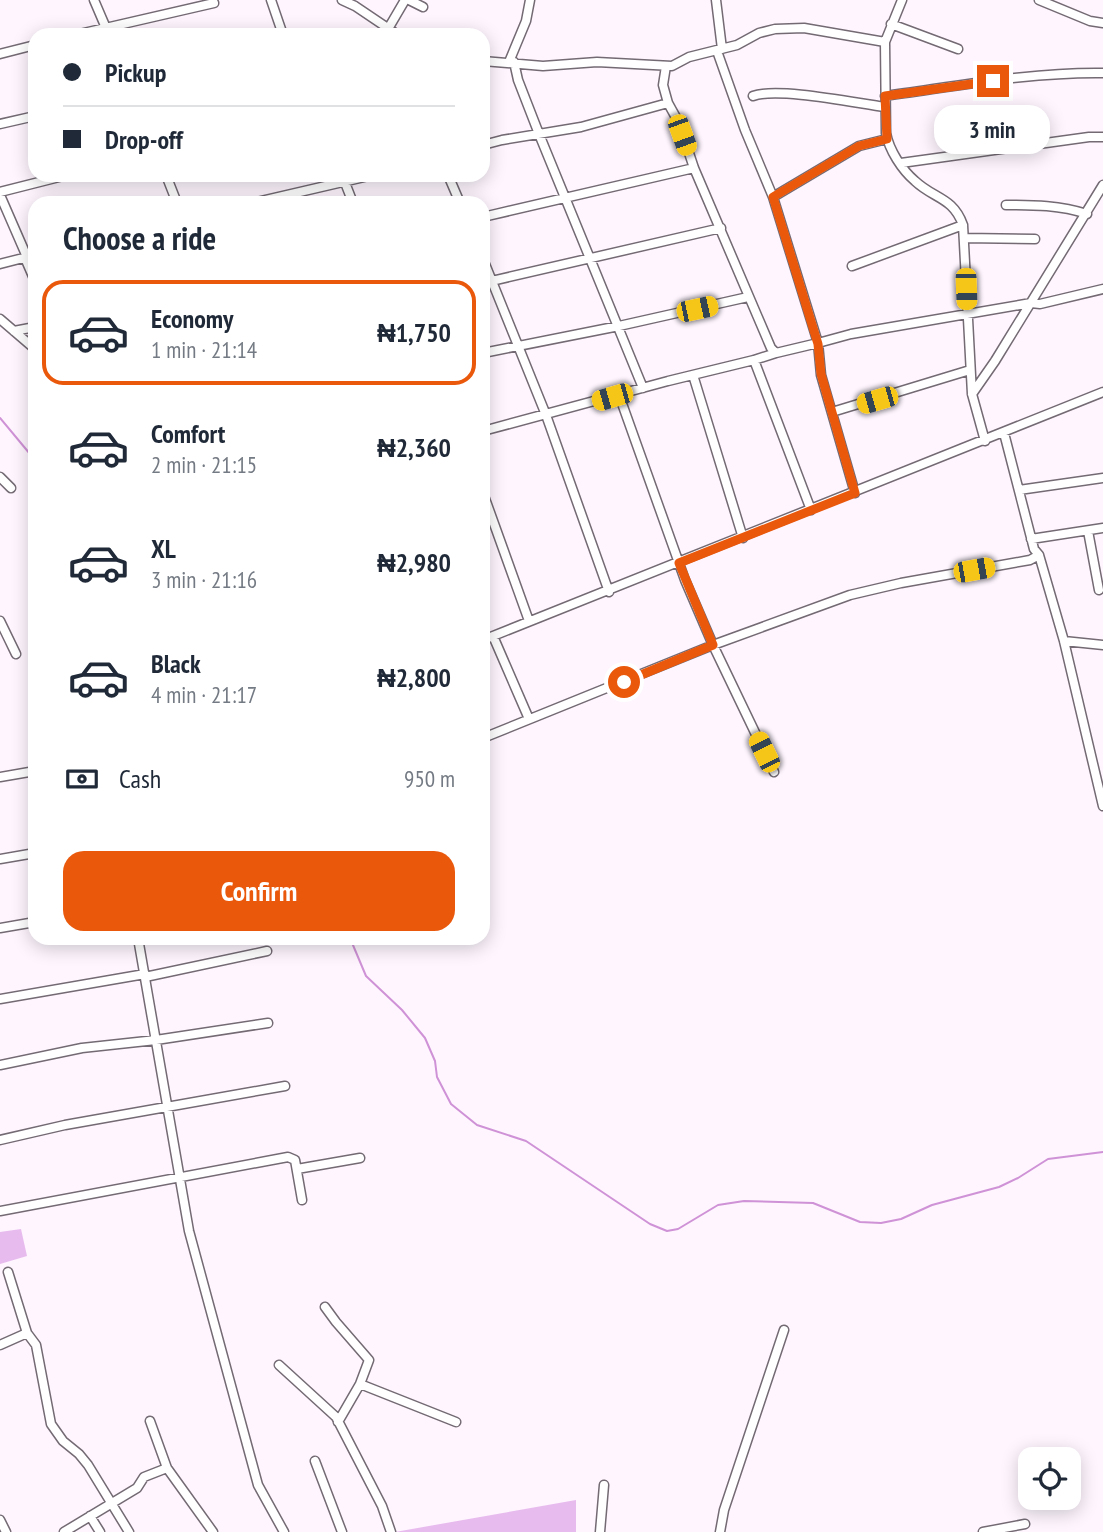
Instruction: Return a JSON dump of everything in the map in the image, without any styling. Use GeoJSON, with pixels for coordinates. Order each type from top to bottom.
{"type":"FeatureCollection","features":[{"type":"Feature","properties":{"kind":"street"},"geometry":{"type":"LineString","coordinates":[[94,0],[105,28]]}},
{"type":"Feature","properties":{"kind":"street"},"geometry":{"type":"LineString","coordinates":[[271,0],[281,28]]}},
{"type":"Feature","properties":{"kind":"street"},"geometry":{"type":"LineString","coordinates":[[342,0],[387,28]]}},
{"type":"Feature","properties":{"kind":"street"},"geometry":{"type":"LineString","coordinates":[[396,28],[407,0],[423,7]]}},
{"type":"Feature","properties":{"kind":"street"},"geometry":{"type":"LineString","coordinates":[[530,0],[511,62],[643,388]]}},
{"type":"Feature","properties":{"kind":"street"},"geometry":{"type":"LineString","coordinates":[[716,0],[720,50],[740,117],[773,197],[818,344],[821,374],[855,493]]}},
{"type":"Feature","properties":{"kind":"street"},"geometry":{"type":"LineString","coordinates":[[902,0],[885,42],[888,145],[915,181],[952,205],[960,215],[964,238],[972,394],[985,441]]}},
{"type":"Feature","properties":{"kind":"street"},"geometry":{"type":"LineString","coordinates":[[1039,0],[1090,21],[1103,23]]}},
{"type":"Feature","properties":{"kind":"street"},"geometry":{"type":"LineString","coordinates":[[122,28],[215,3]]}},
{"type":"Feature","properties":{"kind":"street"},"geometry":{"type":"LineString","coordinates":[[891,24],[958,49]]}},
{"type":"Feature","properties":{"kind":"street"},"geometry":{"type":"LineString","coordinates":[[490,61],[543,66],[597,62],[666,66],[679,63],[688,57],[737,45],[759,33],[775,29],[804,28],[885,42]]}},
{"type":"Feature","properties":{"kind":"street"},"geometry":{"type":"LineString","coordinates":[[0,54],[28,47]]}},
{"type":"Feature","properties":{"kind":"street"},"geometry":{"type":"LineString","coordinates":[[666,66],[663,85],[668,103],[679,123],[694,168],[748,297],[771,348],[776,353]]}},
{"type":"Feature","properties":{"kind":"street"},"geometry":{"type":"LineString","coordinates":[[885,96],[1063,72],[1103,73]]}},
{"type":"Feature","properties":{"kind":"street"},"geometry":{"type":"LineString","coordinates":[[753,96],[782,93],[886,107]]}},
{"type":"Feature","properties":{"kind":"street"},"geometry":{"type":"LineString","coordinates":[[490,144],[581,127],[668,103]]}},
{"type":"Feature","properties":{"kind":"street"},"geometry":{"type":"LineString","coordinates":[[0,124],[28,118]]}},
{"type":"Feature","properties":{"kind":"street"},"geometry":{"type":"LineString","coordinates":[[901,163],[1103,137]]}},
{"type":"Feature","properties":{"kind":"street"},"geometry":{"type":"LineString","coordinates":[[773,197],[859,146],[887,139]]}},
{"type":"Feature","properties":{"kind":"street"},"geometry":{"type":"LineString","coordinates":[[490,215],[694,168]]}},
{"type":"Feature","properties":{"kind":"street"},"geometry":{"type":"LineString","coordinates":[[28,255],[0,193],[40,182]]}},
{"type":"Feature","properties":{"kind":"street"},"geometry":{"type":"LineString","coordinates":[[277,196],[328,182]]}},
{"type":"Feature","properties":{"kind":"street"},"geometry":{"type":"LineString","coordinates":[[972,394],[1103,186]]}},
{"type":"Feature","properties":{"kind":"street"},"geometry":{"type":"LineString","coordinates":[[1006,205],[1040,204],[1087,214]]}},
{"type":"Feature","properties":{"kind":"street"},"geometry":{"type":"LineString","coordinates":[[852,266],[963,225]]}},
{"type":"Feature","properties":{"kind":"street"},"geometry":{"type":"LineString","coordinates":[[490,281],[721,228]]}},
{"type":"Feature","properties":{"kind":"street"},"geometry":{"type":"LineString","coordinates":[[964,238],[1035,239]]}},
{"type":"Feature","properties":{"kind":"street"},"geometry":{"type":"LineString","coordinates":[[0,264],[28,257]]}},
{"type":"Feature","properties":{"kind":"street"},"geometry":{"type":"LineString","coordinates":[[490,288],[519,344],[609,592]]}},
{"type":"Feature","properties":{"kind":"street"},"geometry":{"type":"LineString","coordinates":[[490,429],[851,334],[1031,303],[1040,304],[1103,289]]}},
{"type":"Feature","properties":{"kind":"street"},"geometry":{"type":"LineString","coordinates":[[490,351],[748,297]]}},
{"type":"Feature","properties":{"kind":"street"},"geometry":{"type":"LineString","coordinates":[[0,319],[28,343]]}},
{"type":"Feature","properties":{"kind":"street"},"geometry":{"type":"LineString","coordinates":[[13,331],[28,328]]}},
{"type":"Feature","properties":{"kind":"street"},"geometry":{"type":"LineString","coordinates":[[754,360],[811,510]]}},
{"type":"Feature","properties":{"kind":"street"},"geometry":{"type":"LineString","coordinates":[[832,412],[970,370]]}},
{"type":"Feature","properties":{"kind":"street"},"geometry":{"type":"LineString","coordinates":[[693,375],[743,538]]}},
{"type":"Feature","properties":{"kind":"street"},"geometry":{"type":"LineString","coordinates":[[490,637],[609,592],[1103,392]]}},
{"type":"Feature","properties":{"kind":"street"},"geometry":{"type":"LineString","coordinates":[[619,395],[679,563],[713,645],[774,772]]}},
{"type":"Feature","properties":{"kind":"street"},"geometry":{"type":"LineString","coordinates":[[1004,433],[1031,539],[1039,555],[1064,641],[1103,806]]}},
{"type":"Feature","properties":{"kind":"street"},"geometry":{"type":"LineString","coordinates":[[0,477],[11,488]]}},
{"type":"Feature","properties":{"kind":"street"},"geometry":{"type":"LineString","coordinates":[[1019,490],[1103,478]]}},
{"type":"Feature","properties":{"kind":"street"},"geometry":{"type":"LineString","coordinates":[[490,513],[529,621]]}},
{"type":"Feature","properties":{"kind":"street"},"geometry":{"type":"LineString","coordinates":[[1031,539],[1103,528]]}},
{"type":"Feature","properties":{"kind":"street"},"geometry":{"type":"LineString","coordinates":[[1088,531],[1099,590]]}},
{"type":"Feature","properties":{"kind":"street"},"geometry":{"type":"LineString","coordinates":[[490,735],[713,645],[856,593],[1030,560],[1039,555]]}},
{"type":"Feature","properties":{"kind":"street"},"geometry":{"type":"LineString","coordinates":[[0,621],[16,654]]}},
{"type":"Feature","properties":{"kind":"street"},"geometry":{"type":"LineString","coordinates":[[493,636],[529,719]]}},
{"type":"Feature","properties":{"kind":"street"},"geometry":{"type":"LineString","coordinates":[[1064,641],[1103,645]]}},
{"type":"Feature","properties":{"kind":"street"},"geometry":{"type":"LineString","coordinates":[[0,777],[28,772]]}},
{"type":"Feature","properties":{"kind":"street"},"geometry":{"type":"LineString","coordinates":[[0,859],[28,854]]}},
{"type":"Feature","properties":{"kind":"street"},"geometry":{"type":"LineString","coordinates":[[0,928],[28,923]]}},
{"type":"Feature","properties":{"kind":"street"},"geometry":{"type":"LineString","coordinates":[[139,945],[189,1231],[258,1485],[285,1532]]}},
{"type":"Feature","properties":{"kind":"street"},"geometry":{"type":"LineString","coordinates":[[0,999],[267,951]]}},
{"type":"Feature","properties":{"kind":"street"},"geometry":{"type":"LineString","coordinates":[[0,1065],[82,1048],[268,1023]]}},
{"type":"Feature","properties":{"kind":"street"},"geometry":{"type":"LineString","coordinates":[[0,1140],[65,1125],[285,1086]]}},
{"type":"Feature","properties":{"kind":"street"},"geometry":{"type":"LineString","coordinates":[[0,1211],[288,1157],[295,1160],[302,1200]]}},
{"type":"Feature","properties":{"kind":"street"},"geometry":{"type":"LineString","coordinates":[[297,1169],[360,1158]]}},
{"type":"Feature","properties":{"kind":"street"},"geometry":{"type":"LineString","coordinates":[[8,1272],[27,1333],[36,1345],[51,1424],[88,1465],[130,1532]]}},
{"type":"Feature","properties":{"kind":"street"},"geometry":{"type":"LineString","coordinates":[[325,1307],[369,1360],[360,1384],[338,1422]]}},
{"type":"Feature","properties":{"kind":"street"},"geometry":{"type":"LineString","coordinates":[[720,1532],[724,1510],[784,1330]]}},
{"type":"Feature","properties":{"kind":"street"},"geometry":{"type":"LineString","coordinates":[[0,1345],[27,1333]]}},
{"type":"Feature","properties":{"kind":"street"},"geometry":{"type":"LineString","coordinates":[[279,1365],[334,1415],[382,1506],[391,1532]]}},
{"type":"Feature","properties":{"kind":"street"},"geometry":{"type":"LineString","coordinates":[[360,1384],[456,1422]]}},
{"type":"Feature","properties":{"kind":"street"},"geometry":{"type":"LineString","coordinates":[[150,1421],[167,1468],[213,1532]]}},
{"type":"Feature","properties":{"kind":"street"},"geometry":{"type":"LineString","coordinates":[[315,1461],[342,1532]]}},
{"type":"Feature","properties":{"kind":"street"},"geometry":{"type":"LineString","coordinates":[[64,1532],[137,1488],[144,1477],[167,1468]]}},
{"type":"Feature","properties":{"kind":"street"},"geometry":{"type":"LineString","coordinates":[[600,1532],[604,1485]]}},
{"type":"Feature","properties":{"kind":"street"},"geometry":{"type":"LineString","coordinates":[[90,1516],[100,1532]]}},
{"type":"Feature","properties":{"kind":"street"},"geometry":{"type":"LineString","coordinates":[[0,1520],[6,1532]]}},
{"type":"Feature","properties":{"kind":"street"},"geometry":{"type":"LineString","coordinates":[[983,1532],[1025,1524]]}},
{"type":"Feature","properties":{"kind":"shaded area"},"geometry":{"type":"Polygon","coordinates":[[[21,1229],[27,1256],[0,1264],[0,1232],[21,1229]]]}},
{"type":"Feature","properties":{"kind":"shaded area"},"geometry":{"type":"Polygon","coordinates":[[[576,1500],[576,1532],[395,1532],[576,1500]]]}},
{"type":"Feature","properties":{"kind":"waterway"},"geometry":{"type":"LineString","coordinates":[[0,418],[28,452]]}},
{"type":"Feature","properties":{"kind":"waterway"},"geometry":{"type":"LineString","coordinates":[[353,945],[366,976],[402,1010],[425,1038],[435,1061],[437,1077],[451,1104],[477,1125],[526,1141],[650,1224],[667,1231],[678,1229],[718,1205],[744,1201],[813,1203],[860,1222],[881,1223],[901,1219],[932,1205],[999,1187],[1048,1159],[1103,1152]]}},
{"type":"Feature","properties":{"kind":"route"},"geometry":{"type":"LineString","coordinates":[[624,682],[713,645],[679,563],[855,493],[821,374],[818,344],[773,197],[859,146],[887,139],[885,96],[993,81]]}}]}
